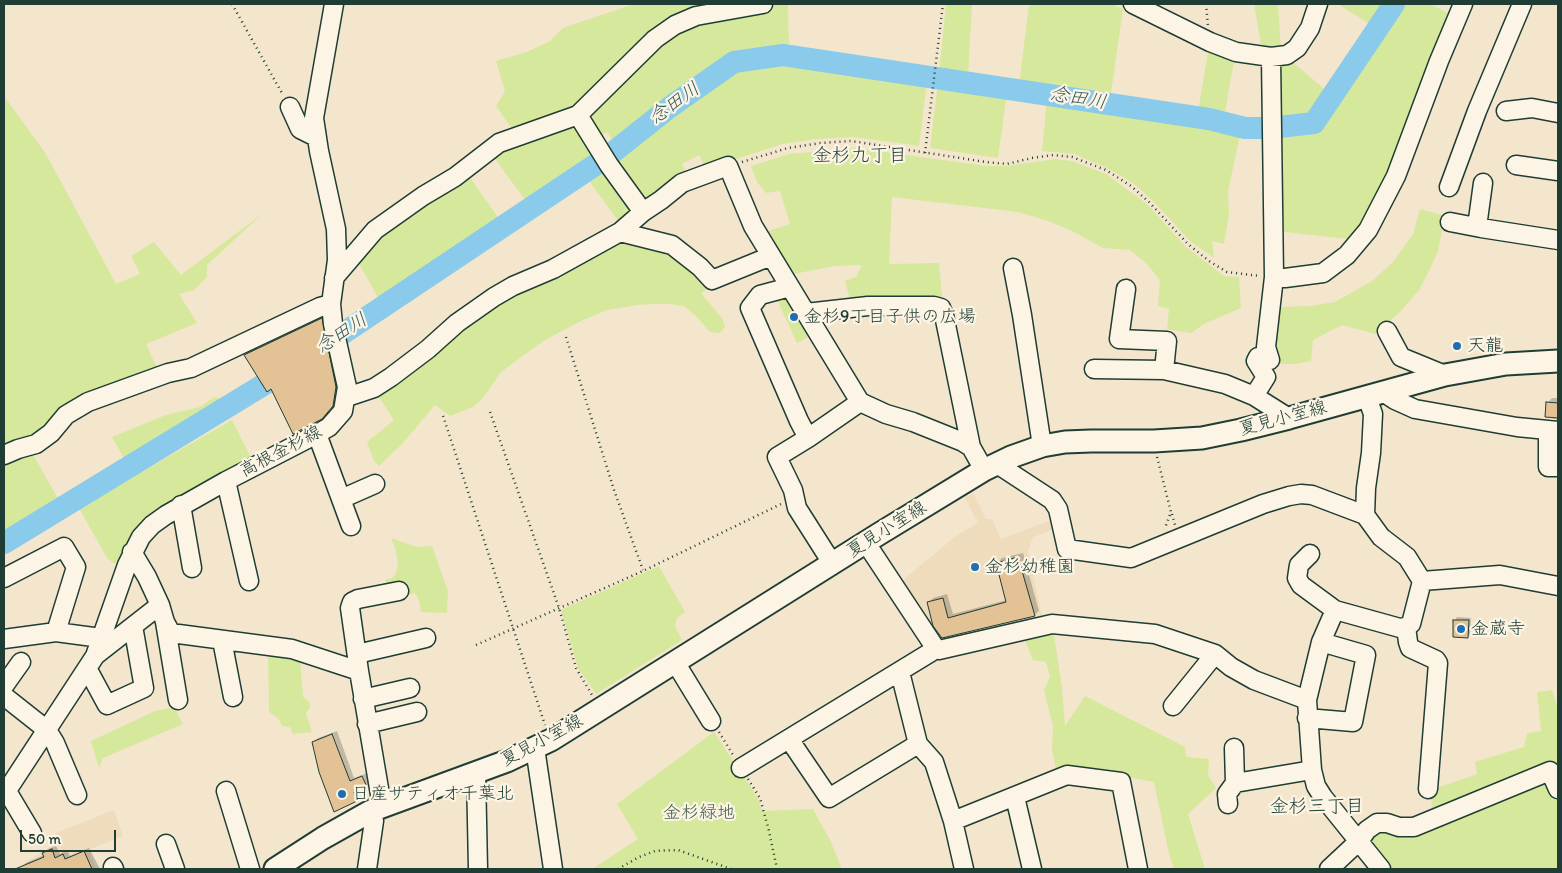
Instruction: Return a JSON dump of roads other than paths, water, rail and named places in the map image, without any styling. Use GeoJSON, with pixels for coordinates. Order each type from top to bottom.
{"type":"FeatureCollection","features":[{"type":"Feature","properties":{"kind":"main road","name":"夏見小室線"},"geometry":{"type":"LineString","coordinates":[[275,869],[323,838],[376,808],[476,773],[543,744],[832,563],[991,467],[1042,446],[1091,440],[1154,441],[1202,438],[1289,418],[1445,375],[1506,364],[1558,358]]}},
{"type":"Feature","properties":{"kind":"street"},"geometry":{"type":"LineString","coordinates":[[334,4],[314,118],[316,137],[336,229],[337,245],[331,308],[347,392],[374,388],[423,354],[457,324],[494,297],[513,286],[553,269],[620,232],[682,183],[728,166],[753,226],[860,402],[886,414],[942,433],[971,447],[991,467],[1052,500],[1058,509],[1067,549],[1131,558],[1263,504],[1289,496],[1312,495],[1365,515],[1381,537],[1407,557],[1422,581],[1411,624],[1400,628],[1335,610],[1301,585],[1297,578],[1299,565],[1310,554]]}},
{"type":"Feature","properties":{"kind":"street"},"geometry":{"type":"LineString","coordinates":[[334,278],[375,230],[455,177],[500,143],[578,115],[655,39],[676,25],[696,16],[763,4]]}},
{"type":"Feature","properties":{"kind":"street"},"geometry":{"type":"LineString","coordinates":[[1135,4],[1210,42],[1236,52],[1271,57],[1287,54],[1297,48],[1310,28],[1318,4]]}},
{"type":"Feature","properties":{"kind":"street"},"geometry":{"type":"LineString","coordinates":[[1274,277],[1285,278],[1323,273],[1347,255],[1368,230],[1396,176],[1439,61],[1463,4]]}},
{"type":"Feature","properties":{"kind":"street"},"geometry":{"type":"LineString","coordinates":[[1449,187],[1477,111],[1522,4]]}},
{"type":"Feature","properties":{"kind":"street"},"geometry":{"type":"LineString","coordinates":[[1254,396],[1266,377],[1256,361],[1258,357],[1270,360],[1266,347],[1274,277],[1271,57]]}},
{"type":"Feature","properties":{"kind":"street"},"geometry":{"type":"LineString","coordinates":[[290,107],[300,129],[316,137]]}},
{"type":"Feature","properties":{"kind":"street"},"geometry":{"type":"LineString","coordinates":[[1506,111],[1532,108],[1558,114]]}},
{"type":"Feature","properties":{"kind":"street"},"geometry":{"type":"LineString","coordinates":[[578,115],[609,164],[643,212]]}},
{"type":"Feature","properties":{"kind":"street"},"geometry":{"type":"LineString","coordinates":[[1516,165],[1558,171]]}},
{"type":"Feature","properties":{"kind":"street"},"geometry":{"type":"LineString","coordinates":[[1477,227],[1484,183]]}},
{"type":"Feature","properties":{"kind":"street"},"geometry":{"type":"LineString","coordinates":[[1450,222],[1558,240]]}},
{"type":"Feature","properties":{"kind":"street"},"geometry":{"type":"LineString","coordinates":[[620,232],[672,245],[700,267],[712,280],[771,256]]}},
{"type":"Feature","properties":{"kind":"street"},"geometry":{"type":"LineString","coordinates":[[1012,268],[1022,315],[1042,446]]}},
{"type":"Feature","properties":{"kind":"street"},"geometry":{"type":"LineString","coordinates":[[790,286],[760,295],[750,308],[798,420],[808,438]]}},
{"type":"Feature","properties":{"kind":"street"},"geometry":{"type":"LineString","coordinates":[[1126,289],[1119,339],[1167,342],[1164,370]]}},
{"type":"Feature","properties":{"kind":"street"},"geometry":{"type":"LineString","coordinates":[[806,313],[868,306],[934,306],[941,308],[971,447]]}},
{"type":"Feature","properties":{"kind":"street"},"geometry":{"type":"LineString","coordinates":[[4,455],[36,444],[51,433],[66,415],[88,402],[168,373],[191,368],[320,307],[331,308]]}},
{"type":"Feature","properties":{"kind":"street"},"geometry":{"type":"LineString","coordinates":[[1387,331],[1401,357],[1445,375]]}},
{"type":"Feature","properties":{"kind":"street"},"geometry":{"type":"LineString","coordinates":[[1094,369],[1164,370],[1225,384],[1254,396],[1289,418]]}},
{"type":"Feature","properties":{"kind":"street","name":"高根金杉線"},"geometry":{"type":"LineString","coordinates":[[5,793],[91,662],[132,552],[141,537],[152,525],[181,505],[329,427],[343,411],[347,392]]}},
{"type":"Feature","properties":{"kind":"street"},"geometry":{"type":"LineString","coordinates":[[1365,515],[1375,395],[1395,400],[1415,409],[1517,427],[1553,430],[1548,467],[1558,467]]}},
{"type":"Feature","properties":{"kind":"street"},"geometry":{"type":"LineString","coordinates":[[832,563],[797,508],[793,490],[778,457],[860,402]]}},
{"type":"Feature","properties":{"kind":"street"},"geometry":{"type":"LineString","coordinates":[[317,434],[351,526]]}},
{"type":"Feature","properties":{"kind":"street"},"geometry":{"type":"LineString","coordinates":[[226,481],[249,581]]}},
{"type":"Feature","properties":{"kind":"street"},"geometry":{"type":"LineString","coordinates":[[341,499],[375,484]]}},
{"type":"Feature","properties":{"kind":"street"},"geometry":{"type":"LineString","coordinates":[[181,505],[192,568]]}},
{"type":"Feature","properties":{"kind":"street"},"geometry":{"type":"LineString","coordinates":[[866,542],[936,649]]}},
{"type":"Feature","properties":{"kind":"street"},"geometry":{"type":"LineString","coordinates":[[4,578],[64,547],[76,567],[56,632]]}},
{"type":"Feature","properties":{"kind":"street"},"geometry":{"type":"LineString","coordinates":[[132,552],[147,577],[172,633],[292,649],[359,671]]}},
{"type":"Feature","properties":{"kind":"street"},"geometry":{"type":"LineString","coordinates":[[1422,581],[1500,575],[1558,586]]}},
{"type":"Feature","properties":{"kind":"street"},"geometry":{"type":"LineString","coordinates":[[367,869],[376,808],[367,724],[350,608],[352,602],[358,599],[399,591]]}},
{"type":"Feature","properties":{"kind":"street"},"geometry":{"type":"LineString","coordinates":[[1335,610],[1321,642],[1307,700],[1312,770],[1316,786],[1323,797],[1381,869]]}},
{"type":"Feature","properties":{"kind":"street"},"geometry":{"type":"LineString","coordinates":[[133,626],[144,688],[107,705],[91,662],[133,626],[163,613]]}},
{"type":"Feature","properties":{"kind":"street"},"geometry":{"type":"LineString","coordinates":[[163,613],[178,700]]}},
{"type":"Feature","properties":{"kind":"street"},"geometry":{"type":"LineString","coordinates":[[741,768],[936,649],[939,650],[1052,624],[1155,634],[1215,654],[1231,667],[1254,680],[1307,700]]}},
{"type":"Feature","properties":{"kind":"street"},"geometry":{"type":"LineString","coordinates":[[1406,627],[1410,648],[1436,660],[1438,663],[1428,789]]}},
{"type":"Feature","properties":{"kind":"street"},"geometry":{"type":"LineString","coordinates":[[4,639],[56,632],[101,638]]}},
{"type":"Feature","properties":{"kind":"street"},"geometry":{"type":"LineString","coordinates":[[356,654],[426,638]]}},
{"type":"Feature","properties":{"kind":"street"},"geometry":{"type":"LineString","coordinates":[[222,640],[233,697]]}},
{"type":"Feature","properties":{"kind":"street"},"geometry":{"type":"LineString","coordinates":[[1307,718],[1353,722],[1366,655],[1321,642]]}},
{"type":"Feature","properties":{"kind":"street"},"geometry":{"type":"LineString","coordinates":[[1173,706],[1215,654]]}},
{"type":"Feature","properties":{"kind":"street"},"geometry":{"type":"LineString","coordinates":[[4,686],[21,662]]}},
{"type":"Feature","properties":{"kind":"street"},"geometry":{"type":"LineString","coordinates":[[675,662],[711,721]]}},
{"type":"Feature","properties":{"kind":"street"},"geometry":{"type":"LineString","coordinates":[[900,672],[918,744],[934,762],[953,821],[964,869]]}},
{"type":"Feature","properties":{"kind":"street"},"geometry":{"type":"LineString","coordinates":[[362,699],[410,688]]}},
{"type":"Feature","properties":{"kind":"street"},"geometry":{"type":"LineString","coordinates":[[4,696],[47,730],[55,743],[77,795]]}},
{"type":"Feature","properties":{"kind":"street"},"geometry":{"type":"LineString","coordinates":[[367,724],[418,712]]}},
{"type":"Feature","properties":{"kind":"street"},"geometry":{"type":"LineString","coordinates":[[789,738],[829,798],[918,744]]}},
{"type":"Feature","properties":{"kind":"street"},"geometry":{"type":"LineString","coordinates":[[543,744],[553,869]]}},
{"type":"Feature","properties":{"kind":"street"},"geometry":{"type":"LineString","coordinates":[[1228,804],[1228,794],[1234,783],[1234,748]]}},
{"type":"Feature","properties":{"kind":"street"},"geometry":{"type":"LineString","coordinates":[[1329,869],[1359,841],[1367,830],[1377,823],[1387,823],[1399,827],[1414,827],[1554,769],[1558,789]]}},
{"type":"Feature","properties":{"kind":"street"},"geometry":{"type":"LineString","coordinates":[[1234,783],[1312,770]]}},
{"type":"Feature","properties":{"kind":"street"},"geometry":{"type":"LineString","coordinates":[[476,773],[478,869]]}},
{"type":"Feature","properties":{"kind":"street"},"geometry":{"type":"LineString","coordinates":[[953,821],[1067,775],[1121,782],[1138,869]]}},
{"type":"Feature","properties":{"kind":"street"},"geometry":{"type":"LineString","coordinates":[[226,791],[250,869]]}},
{"type":"Feature","properties":{"kind":"street"},"geometry":{"type":"LineString","coordinates":[[5,793],[32,832]]}},
{"type":"Feature","properties":{"kind":"street"},"geometry":{"type":"LineString","coordinates":[[1015,797],[1032,869]]}},
{"type":"Feature","properties":{"kind":"street"},"geometry":{"type":"LineString","coordinates":[[166,844],[175,869]]}},
{"type":"Feature","properties":{"kind":"waterway","name":"念田川"},"geometry":{"type":"LineString","coordinates":[[319,348],[607,157],[670,107],[734,62],[783,55],[1209,119],[1245,128],[1270,128],[1314,123],[1394,4]]}},
{"type":"Feature","properties":{"kind":"waterway","name":"念田川"},"geometry":{"type":"LineString","coordinates":[[4,543],[268,382],[287,366]]}},
{"type":"Feature","properties":{"kind":"place","name":"金杉9丁目子供の広場"},"geometry":{"type":"Point","coordinates":[794,317]}},
{"type":"Feature","properties":{"kind":"place","name":"天龍"},"geometry":{"type":"Point","coordinates":[1457,346]}},
{"type":"Feature","properties":{"kind":"place","name":"金杉幼稚園"},"geometry":{"type":"Point","coordinates":[975,567]}},
{"type":"Feature","properties":{"kind":"place","name":"金蔵寺"},"geometry":{"type":"Point","coordinates":[1461,629]}},
{"type":"Feature","properties":{"kind":"place","name":"日産サティオ千葉北"},"geometry":{"type":"Point","coordinates":[342,794]}},
{"type":"Feature","properties":{"kind":"district","name":"金杉九丁目"},"geometry":{"type":"Point","coordinates":[860,156]}},
{"type":"Feature","properties":{"kind":"district","name":"金杉三丁目"},"geometry":{"type":"Point","coordinates":[1317,807]}},
{"type":"Feature","properties":{"kind":"park label","name":"金杉緑地"},"geometry":{"type":"Point","coordinates":[699,813]}}]}
